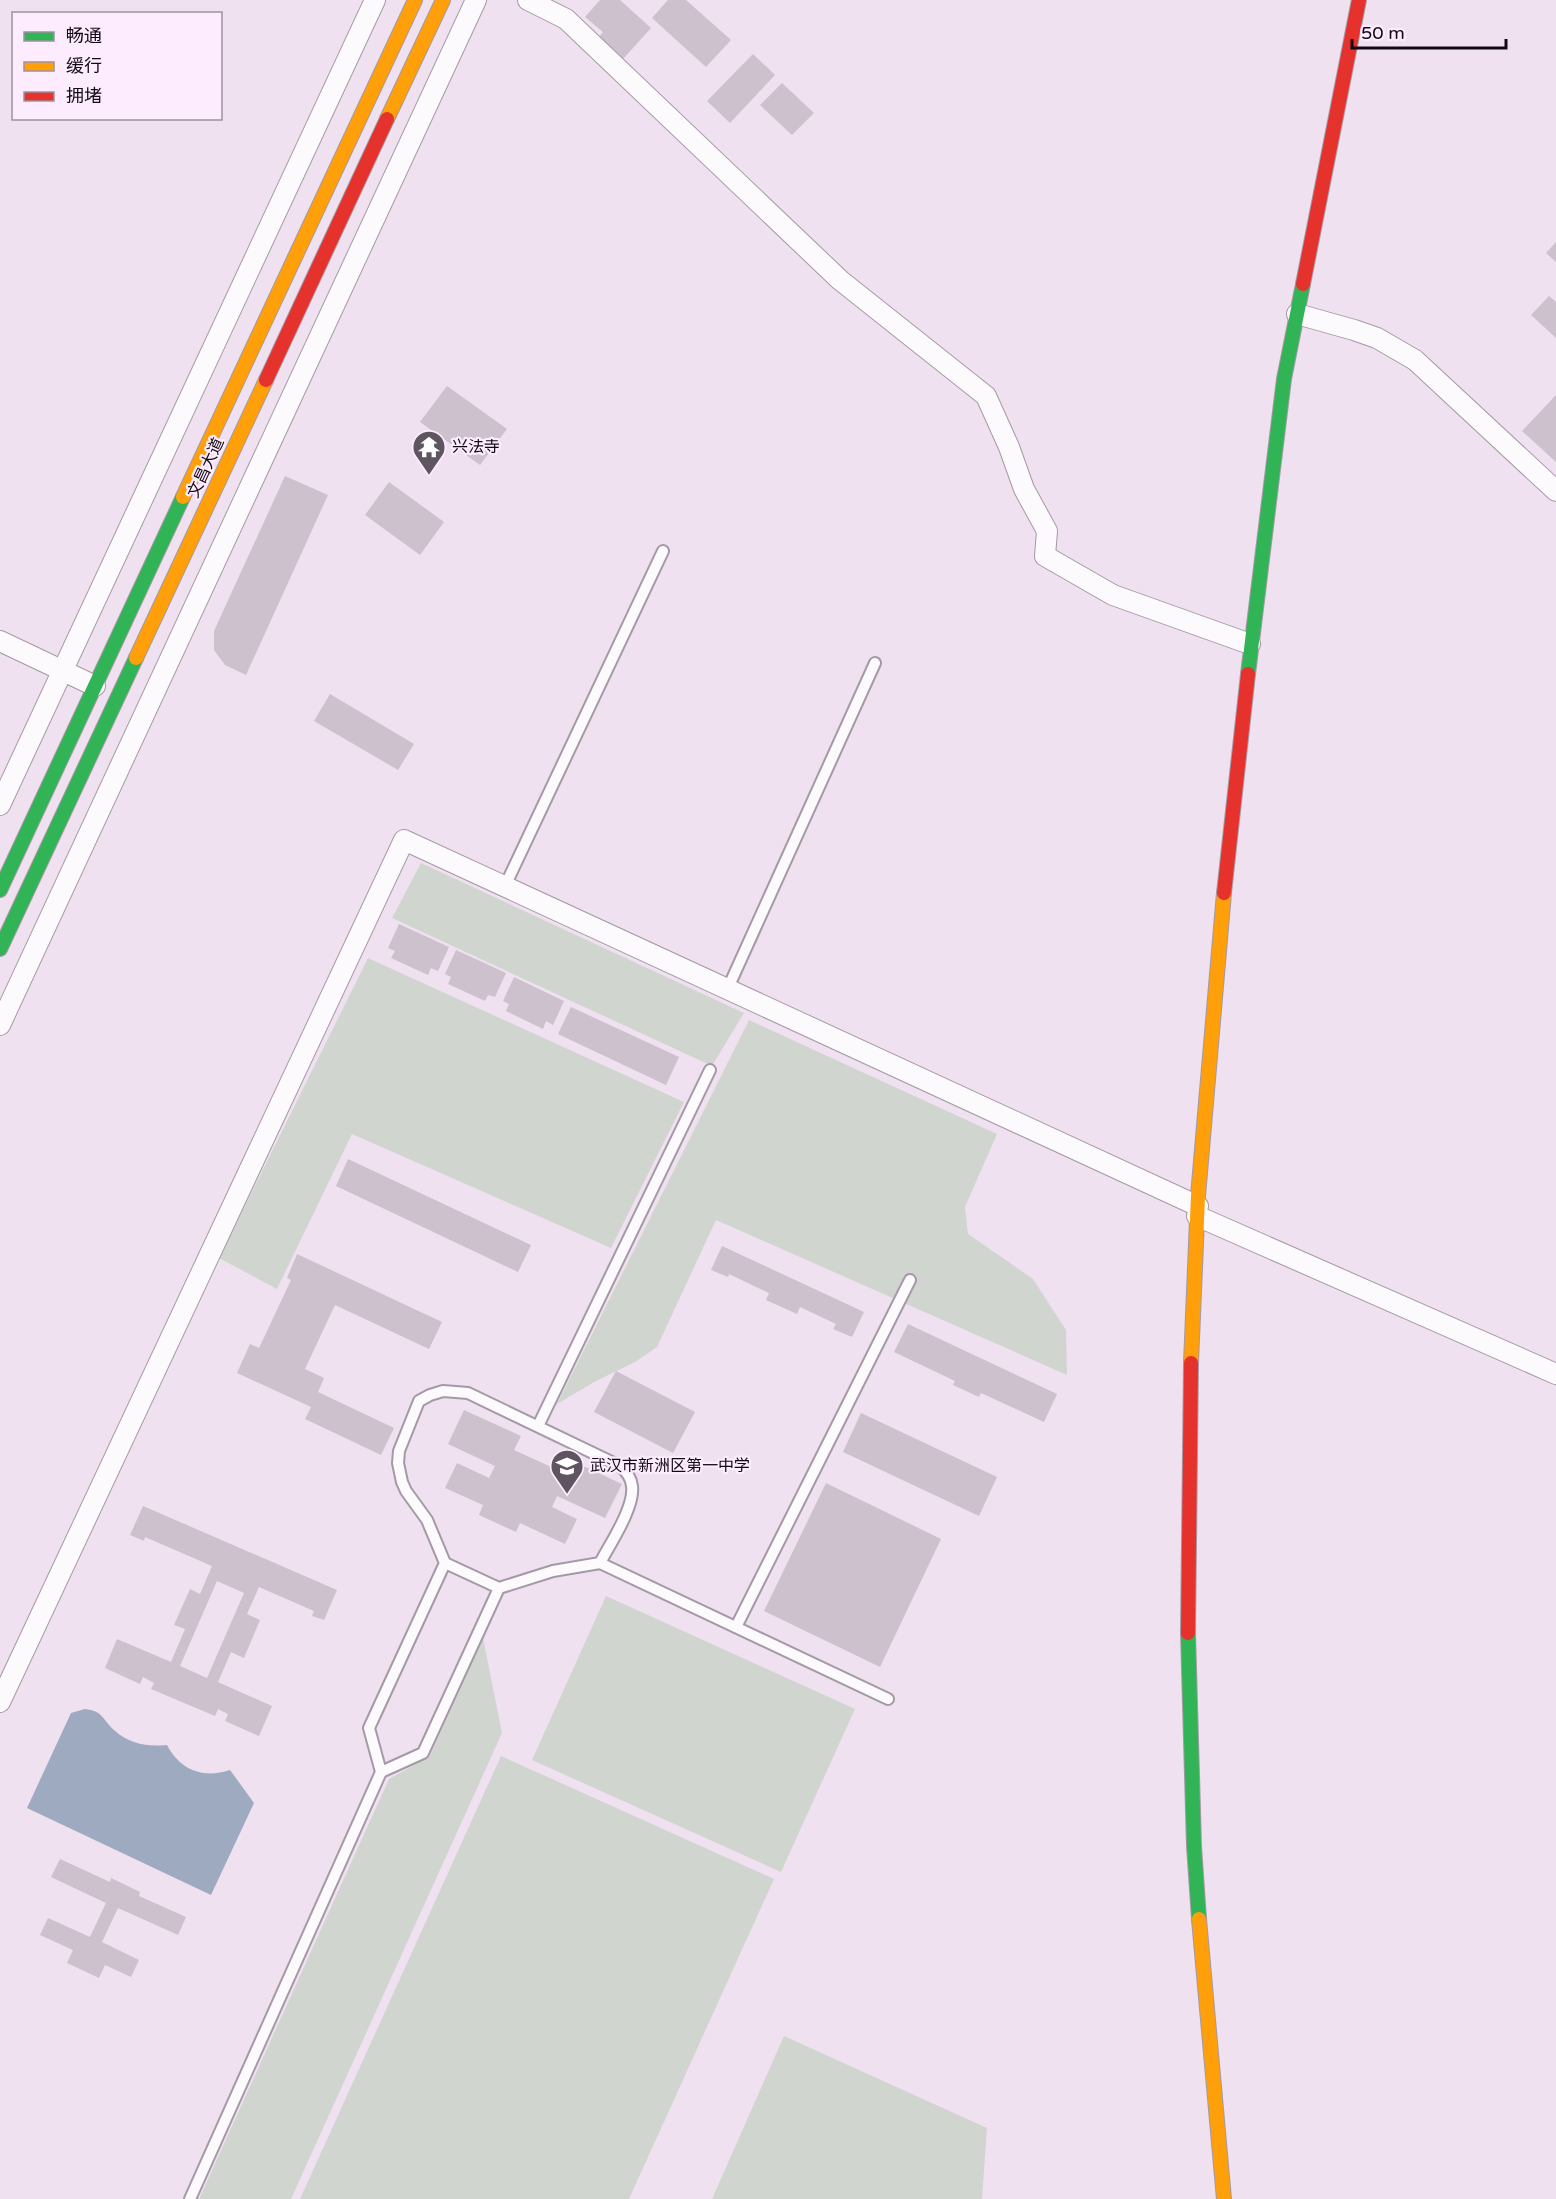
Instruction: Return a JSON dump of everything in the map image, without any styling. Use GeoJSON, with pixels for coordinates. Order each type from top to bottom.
{"type":"FeatureCollection","features":[{"type":"Feature","properties":{"kind":"main road","name":"文昌大道"},"geometry":{"type":"LineString","coordinates":[[0,890],[415,0]]}},
{"type":"Feature","properties":{"kind":"main road","name":"文昌大道"},"geometry":{"type":"LineString","coordinates":[[0,949],[443,0]]}},
{"type":"Feature","properties":{"kind":"main road"},"geometry":{"type":"LineString","coordinates":[[1224,2199],[1202,1964],[1190,1741],[1188,1636],[1190,1408],[1198,1211],[1227,858],[1250,644],[1284,380],[1359,0]]}},
{"type":"Feature","properties":{"kind":"street"},"geometry":{"type":"LineString","coordinates":[[0,805],[375,0]]}},
{"type":"Feature","properties":{"kind":"street"},"geometry":{"type":"LineString","coordinates":[[0,1025],[476,0]]}},
{"type":"Feature","properties":{"kind":"street"},"geometry":{"type":"LineString","coordinates":[[528,0],[566,19],[840,280],[986,396],[1024,489],[1047,531],[1046,556],[1113,595],[1250,644]]}},
{"type":"Feature","properties":{"kind":"street"},"geometry":{"type":"LineString","coordinates":[[1297,314],[1377,338],[1415,360],[1556,491]]}},
{"type":"Feature","properties":{"kind":"street"},"geometry":{"type":"LineString","coordinates":[[0,641],[95,686]]}},
{"type":"Feature","properties":{"kind":"street"},"geometry":{"type":"LineString","coordinates":[[0,1702],[404,840],[728,988],[1198,1211],[1556,1374]]}},
{"type":"Feature","properties":{"kind":"lane"},"geometry":{"type":"LineString","coordinates":[[505,886],[663,551]]}},
{"type":"Feature","properties":{"kind":"lane"},"geometry":{"type":"LineString","coordinates":[[728,988],[875,663]]}},
{"type":"Feature","properties":{"kind":"lane"},"geometry":{"type":"LineString","coordinates":[[538,1426],[710,1070]]}},
{"type":"Feature","properties":{"kind":"lane"},"geometry":{"type":"LineString","coordinates":[[736,1627],[910,1280]]}},
{"type":"Feature","properties":{"kind":"lane"},"geometry":{"type":"LineString","coordinates":[[600,1563],[631,1501],[630,1478],[621,1466],[468,1393],[443,1391],[419,1401],[401,1441],[398,1463],[406,1491],[427,1520],[445,1563],[499,1588],[553,1571],[600,1563],[888,1699]]}},
{"type":"Feature","properties":{"kind":"lane"},"geometry":{"type":"LineString","coordinates":[[190,2199],[381,1772],[369,1728],[445,1563]]}},
{"type":"Feature","properties":{"kind":"lane"},"geometry":{"type":"LineString","coordinates":[[381,1772],[423,1753],[499,1588]]}},
{"type":"Feature","properties":{"kind":"shaded area"},"geometry":{"type":"Polygon","coordinates":[[[421,863],[744,1013],[712,1066],[392,918],[421,863]]]}},
{"type":"Feature","properties":{"kind":"shaded area"},"geometry":{"type":"Polygon","coordinates":[[[368,958],[684,1102],[611,1248],[352,1134],[277,1289],[219,1258],[368,958]]]}},
{"type":"Feature","properties":{"kind":"shaded area"},"geometry":{"type":"Polygon","coordinates":[[[749,1020],[997,1134],[965,1207],[968,1234],[1033,1279],[1066,1330],[1067,1375],[716,1220],[657,1347],[635,1362],[557,1404],[749,1020]]]}},
{"type":"Feature","properties":{"kind":"shaded area"},"geometry":{"type":"Polygon","coordinates":[[[606,1596],[855,1709],[781,1872],[532,1760],[606,1596]]]}},
{"type":"Feature","properties":{"kind":"shaded area"},"geometry":{"type":"Polygon","coordinates":[[[483,1638],[502,1733],[291,2199],[199,2199],[389,1779],[430,1756],[483,1638]]]}},
{"type":"Feature","properties":{"kind":"shaded area"},"geometry":{"type":"Polygon","coordinates":[[[501,1756],[774,1879],[629,2199],[300,2199],[501,1756]]]}},
{"type":"Feature","properties":{"kind":"shaded area"},"geometry":{"type":"Polygon","coordinates":[[[784,2036],[987,2128],[982,2199],[712,2199],[784,2036]]]}},
{"type":"Feature","properties":{"kind":"water"},"geometry":{"type":"Polygon","coordinates":[[[85,1709],[99,1714],[126,1739],[146,1745],[167,1745],[179,1761],[193,1770],[202,1773],[220,1773],[230,1770],[254,1803],[211,1895],[27,1808],[71,1713],[85,1709]]]}},
{"type":"Feature","properties":{"kind":"building"},"geometry":{"type":"Polygon","coordinates":[[[600,0],[620,0],[651,28],[623,59],[599,37],[603,32],[585,17],[600,0]]]}},
{"type":"Feature","properties":{"kind":"building"},"geometry":{"type":"Polygon","coordinates":[[[668,0],[686,0],[731,40],[706,67],[652,18],[668,0]]]}},
{"type":"Feature","properties":{"kind":"building"},"geometry":{"type":"Polygon","coordinates":[[[753,54],[775,75],[730,123],[707,101],[753,54]]]}},
{"type":"Feature","properties":{"kind":"building"},"geometry":{"type":"Polygon","coordinates":[[[782,83],[814,113],[792,135],[760,105],[782,83]]]}},
{"type":"Feature","properties":{"kind":"building"},"geometry":{"type":"Polygon","coordinates":[[[1556,242],[1556,262],[1546,253],[1556,242]]]}},
{"type":"Feature","properties":{"kind":"building"},"geometry":{"type":"Polygon","coordinates":[[[1549,296],[1556,302],[1556,338],[1531,315],[1549,296]]]}},
{"type":"Feature","properties":{"kind":"building"},"geometry":{"type":"Polygon","coordinates":[[[447,386],[507,429],[480,465],[420,422],[447,386]]]}},
{"type":"Feature","properties":{"kind":"building"},"geometry":{"type":"Polygon","coordinates":[[[1556,395],[1556,462],[1522,431],[1556,395]]]}},
{"type":"Feature","properties":{"kind":"building"},"geometry":{"type":"Polygon","coordinates":[[[285,476],[328,495],[246,675],[225,665],[214,650],[214,631],[285,476]]]}},
{"type":"Feature","properties":{"kind":"building"},"geometry":{"type":"Polygon","coordinates":[[[389,482],[444,522],[420,555],[365,515],[389,482]]]}},
{"type":"Feature","properties":{"kind":"building"},"geometry":{"type":"Polygon","coordinates":[[[330,694],[414,744],[398,770],[314,721],[330,694]]]}},
{"type":"Feature","properties":{"kind":"building"},"geometry":{"type":"Polygon","coordinates":[[[399,924],[449,947],[438,971],[431,968],[428,975],[391,958],[395,951],[388,948],[399,924]]]}},
{"type":"Feature","properties":{"kind":"building"},"geometry":{"type":"Polygon","coordinates":[[[456,950],[506,973],[495,997],[488,995],[485,1001],[448,984],[451,977],[445,974],[456,950]]]}},
{"type":"Feature","properties":{"kind":"building"},"geometry":{"type":"Polygon","coordinates":[[[514,977],[564,1001],[553,1025],[546,1021],[543,1029],[506,1011],[509,1004],[503,1001],[514,977]]]}},
{"type":"Feature","properties":{"kind":"building"},"geometry":{"type":"Polygon","coordinates":[[[571,1007],[679,1057],[666,1085],[558,1034],[571,1007]]]}},
{"type":"Feature","properties":{"kind":"building"},"geometry":{"type":"Polygon","coordinates":[[[348,1159],[531,1245],[518,1272],[336,1186],[348,1159]]]}},
{"type":"Feature","properties":{"kind":"building"},"geometry":{"type":"Polygon","coordinates":[[[722,1246],[864,1312],[852,1337],[833,1329],[836,1324],[800,1307],[797,1314],[766,1300],[769,1293],[729,1274],[728,1277],[711,1270],[722,1246]]]}},
{"type":"Feature","properties":{"kind":"building"},"geometry":{"type":"Polygon","coordinates":[[[297,1254],[442,1322],[429,1349],[335,1305],[305,1369],[324,1378],[318,1392],[394,1428],[381,1455],[305,1419],[311,1407],[237,1373],[250,1344],[259,1348],[291,1280],[287,1278],[297,1254]]]}},
{"type":"Feature","properties":{"kind":"building"},"geometry":{"type":"Polygon","coordinates":[[[908,1324],[1057,1394],[1044,1422],[981,1393],[979,1397],[953,1385],[955,1381],[894,1352],[908,1324]]]}},
{"type":"Feature","properties":{"kind":"building"},"geometry":{"type":"Polygon","coordinates":[[[616,1371],[695,1412],[673,1453],[594,1412],[616,1371]]]}},
{"type":"Feature","properties":{"kind":"building"},"geometry":{"type":"Polygon","coordinates":[[[464,1410],[521,1436],[514,1450],[560,1471],[566,1458],[622,1484],[605,1518],[557,1496],[552,1507],[577,1519],[565,1544],[520,1523],[516,1532],[479,1515],[483,1505],[445,1488],[457,1463],[489,1478],[495,1466],[448,1444],[464,1410]]]}},
{"type":"Feature","properties":{"kind":"building"},"geometry":{"type":"Polygon","coordinates":[[[861,1413],[997,1477],[979,1516],[843,1452],[861,1413]]]}},
{"type":"Feature","properties":{"kind":"building"},"geometry":{"type":"Polygon","coordinates":[[[826,1483],[941,1539],[880,1667],[764,1611],[826,1483]]]}},
{"type":"Feature","properties":{"kind":"building"},"geometry":{"type":"Polygon","coordinates":[[[143,1506],[337,1590],[324,1620],[312,1616],[314,1611],[259,1587],[247,1614],[260,1620],[244,1658],[231,1652],[218,1682],[272,1706],[259,1736],[225,1721],[228,1714],[218,1709],[215,1716],[151,1689],[154,1683],[143,1677],[140,1684],[105,1668],[117,1639],[171,1662],[185,1629],[174,1625],[190,1589],[200,1594],[212,1566],[145,1537],[144,1541],[130,1535],[143,1506]],[[217,1581],[180,1666],[207,1678],[244,1593],[217,1581]]]}},
{"type":"Feature","properties":{"kind":"building"},"geometry":{"type":"Polygon","coordinates":[[[60,1859],[110,1882],[111,1878],[140,1892],[139,1896],[186,1917],[178,1935],[118,1908],[102,1942],[139,1960],[131,1977],[105,1965],[99,1978],[67,1963],[73,1950],[40,1935],[48,1918],[90,1937],[106,1903],[51,1877],[60,1859]]]}},
{"type":"Feature","properties":{"kind":"traffic: fast"},"geometry":{"type":"LineString","coordinates":[[1248,674],[1284,379],[1303,284]]}},
{"type":"Feature","properties":{"kind":"traffic: fast"},"geometry":{"type":"LineString","coordinates":[[0,890],[183,497]]}},
{"type":"Feature","properties":{"kind":"traffic: fast"},"geometry":{"type":"LineString","coordinates":[[0,949],[136,658]]}},
{"type":"Feature","properties":{"kind":"traffic: fast"},"geometry":{"type":"LineString","coordinates":[[1188,1633],[1194,1846],[1199,1919]]}},
{"type":"Feature","properties":{"kind":"traffic: slow"},"geometry":{"type":"LineString","coordinates":[[183,497],[415,0]]}},
{"type":"Feature","properties":{"kind":"traffic: slow"},"geometry":{"type":"LineString","coordinates":[[387,119],[443,0]]}},
{"type":"Feature","properties":{"kind":"traffic: slow"},"geometry":{"type":"LineString","coordinates":[[136,658],[266,380]]}},
{"type":"Feature","properties":{"kind":"traffic: slow"},"geometry":{"type":"LineString","coordinates":[[1191,1363],[1198,1196],[1224,893]]}},
{"type":"Feature","properties":{"kind":"traffic: slow"},"geometry":{"type":"LineString","coordinates":[[1199,1919],[1224,2199]]}},
{"type":"Feature","properties":{"kind":"traffic: jam"},"geometry":{"type":"LineString","coordinates":[[1303,284],[1359,0]]}},
{"type":"Feature","properties":{"kind":"traffic: jam"},"geometry":{"type":"LineString","coordinates":[[266,380],[387,119]]}},
{"type":"Feature","properties":{"kind":"traffic: jam"},"geometry":{"type":"LineString","coordinates":[[1224,893],[1248,674]]}},
{"type":"Feature","properties":{"kind":"traffic: jam"},"geometry":{"type":"LineString","coordinates":[[1188,1633],[1191,1363]]}},
{"type":"Feature","properties":{"kind":"place","name":"兴法寺"},"geometry":{"type":"Point","coordinates":[429,476]}},
{"type":"Feature","properties":{"kind":"place","name":"武汉市新洲区第一中学"},"geometry":{"type":"Point","coordinates":[567,1495]}}]}
